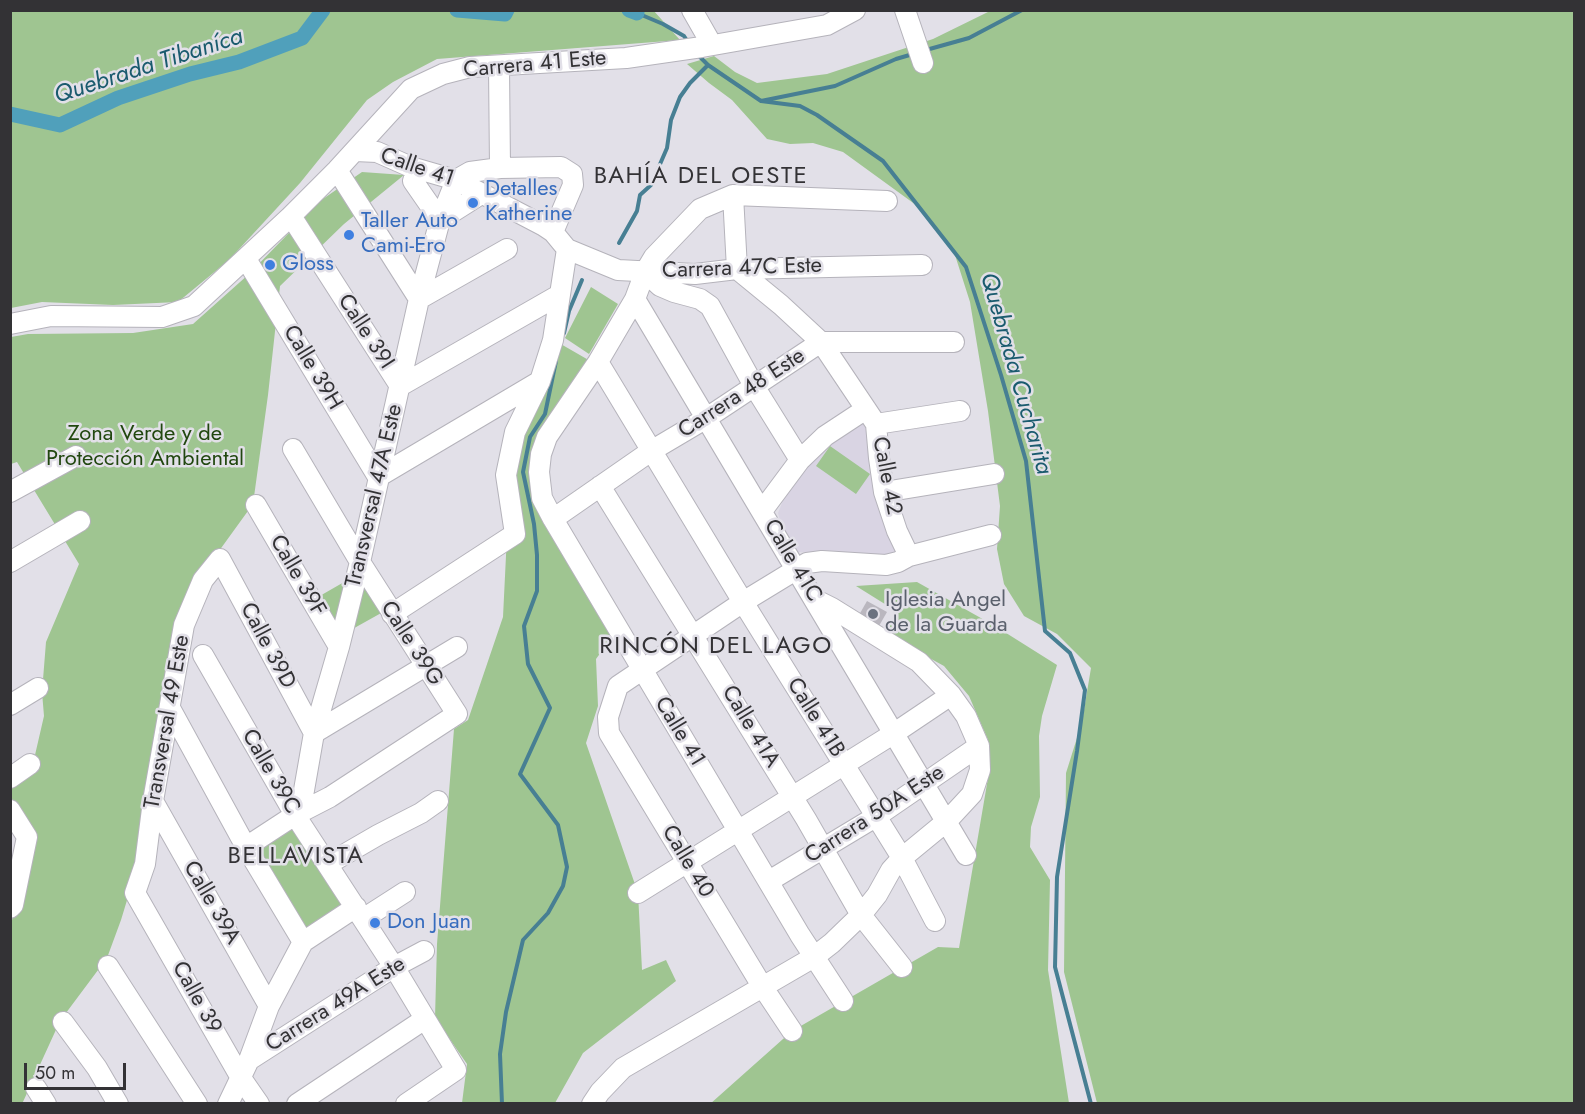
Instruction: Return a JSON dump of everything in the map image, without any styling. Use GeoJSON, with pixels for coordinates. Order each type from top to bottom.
{"type":"FeatureCollection","features":[{"type":"Feature","properties":{"kind":"street"},"geometry":{"type":"LineString","coordinates":[[692,10],[707,46]]}},
{"type":"Feature","properties":{"kind":"street","name":"Carrera 41 Este"},"geometry":{"type":"LineString","coordinates":[[10,324],[51,316],[162,317],[194,306],[338,170],[414,88],[443,74],[470,67],[626,58],[707,46],[827,25],[855,10]]}},
{"type":"Feature","properties":{"kind":"street"},"geometry":{"type":"LineString","coordinates":[[905,10],[923,63]]}},
{"type":"Feature","properties":{"kind":"street"},"geometry":{"type":"LineString","coordinates":[[499,66],[500,168]]}},
{"type":"Feature","properties":{"kind":"street","name":"Calle 41"},"geometry":{"type":"LineString","coordinates":[[355,151],[377,152],[411,167],[456,180],[553,232],[567,249]]}},
{"type":"Feature","properties":{"kind":"street"},"geometry":{"type":"LineString","coordinates":[[456,180],[470,172],[500,168],[561,167],[572,174],[573,185],[553,232]]}},
{"type":"Feature","properties":{"kind":"street"},"geometry":{"type":"LineString","coordinates":[[338,170],[419,299],[507,249]]}},
{"type":"Feature","properties":{"kind":"street","name":"Transversal 47A Este"},"geometry":{"type":"LineString","coordinates":[[297,814],[314,733],[339,647],[360,562],[419,299],[441,220],[456,180]]}},
{"type":"Feature","properties":{"kind":"street"},"geometry":{"type":"LineString","coordinates":[[413,181],[441,220],[481,194]]}},
{"type":"Feature","properties":{"kind":"street"},"geometry":{"type":"LineString","coordinates":[[598,362],[634,299],[654,257],[700,209],[733,195],[887,201]]}},
{"type":"Feature","properties":{"kind":"street"},"geometry":{"type":"LineString","coordinates":[[733,195],[737,269]]}},
{"type":"Feature","properties":{"kind":"street","name":"Calle 39I"},"geometry":{"type":"LineString","coordinates":[[291,216],[400,386]]}},
{"type":"Feature","properties":{"kind":"street"},"geometry":{"type":"LineString","coordinates":[[392,614],[515,534],[506,476],[515,432],[540,381],[553,340],[567,249]]}},
{"type":"Feature","properties":{"kind":"street","name":"Carrera 47C Este"},"geometry":{"type":"LineString","coordinates":[[567,249],[618,270],[645,272],[695,274],[737,269],[922,265]]}},
{"type":"Feature","properties":{"kind":"street","name":"Calle 39H"},"geometry":{"type":"LineString","coordinates":[[246,259],[378,477]]}},
{"type":"Feature","properties":{"kind":"street","name":"Calle 42"},"geometry":{"type":"LineString","coordinates":[[737,269],[821,342],[871,416],[884,492],[897,531],[909,556]]}},
{"type":"Feature","properties":{"kind":"street"},"geometry":{"type":"LineString","coordinates":[[645,272],[660,286],[700,299],[710,306],[754,386],[800,460]]}},
{"type":"Feature","properties":{"kind":"street"},"geometry":{"type":"LineString","coordinates":[[400,386],[559,295]]}},
{"type":"Feature","properties":{"kind":"street","name":"Calle 41C"},"geometry":{"type":"LineString","coordinates":[[634,299],[816,600],[966,855]]}},
{"type":"Feature","properties":{"kind":"street","name":"Carrera 48 Este"},"geometry":{"type":"LineString","coordinates":[[553,519],[651,451],[705,419],[821,342],[954,342]]}},
{"type":"Feature","properties":{"kind":"street","name":"Calle 41"},"geometry":{"type":"LineString","coordinates":[[598,362],[547,437],[539,472],[542,498],[738,831],[843,1001]]}},
{"type":"Feature","properties":{"kind":"street","name":"Calle 41B"},"geometry":{"type":"LineString","coordinates":[[598,362],[743,602],[877,816],[935,921]]}},
{"type":"Feature","properties":{"kind":"street"},"geometry":{"type":"LineString","coordinates":[[378,477],[540,381]]}},
{"type":"Feature","properties":{"kind":"street"},"geometry":{"type":"LineString","coordinates":[[762,511],[800,460],[825,436],[871,416],[960,411]]}},
{"type":"Feature","properties":{"kind":"street","name":"Calle 39G"},"geometry":{"type":"LineString","coordinates":[[293,449],[392,614],[457,714],[330,797],[297,814]]}},
{"type":"Feature","properties":{"kind":"street"},"geometry":{"type":"LineString","coordinates":[[10,492],[76,456]]}},
{"type":"Feature","properties":{"kind":"street"},"geometry":{"type":"LineString","coordinates":[[884,492],[994,474]]}},
{"type":"Feature","properties":{"kind":"street","name":"Calle 41A"},"geometry":{"type":"LineString","coordinates":[[600,486],[792,796],[861,915],[902,967]]}},
{"type":"Feature","properties":{"kind":"street","name":"Calle 39F"},"geometry":{"type":"LineString","coordinates":[[256,505],[339,647]]}},
{"type":"Feature","properties":{"kind":"street"},"geometry":{"type":"LineString","coordinates":[[10,562],[80,520]]}},
{"type":"Feature","properties":{"kind":"street"},"geometry":{"type":"LineString","coordinates":[[642,669],[807,563],[822,561],[886,565],[909,556],[991,535]]}},
{"type":"Feature","properties":{"kind":"street","name":"Transversal 49 Este"},"geometry":{"type":"LineString","coordinates":[[135,893],[145,864],[153,801],[184,626],[203,579],[220,559]]}},
{"type":"Feature","properties":{"kind":"street","name":"Calle 39D"},"geometry":{"type":"LineString","coordinates":[[220,559],[314,733]]}},
{"type":"Feature","properties":{"kind":"street"},"geometry":{"type":"LineString","coordinates":[[592,1104],[623,1068],[814,957],[832,943],[861,915],[877,895],[891,870],[902,858],[947,821],[972,794],[981,770],[979,746],[966,716],[951,694],[919,662],[816,600]]}},
{"type":"Feature","properties":{"kind":"street"},"geometry":{"type":"LineString","coordinates":[[314,733],[457,647]]}},
{"type":"Feature","properties":{"kind":"street","name":"Calle 39C"},"geometry":{"type":"LineString","coordinates":[[203,655],[297,814],[456,1070],[406,1104]]}},
{"type":"Feature","properties":{"kind":"street","name":"Calle 40"},"geometry":{"type":"LineString","coordinates":[[642,669],[618,686],[608,717],[609,733],[762,986],[792,1031]]}},
{"type":"Feature","properties":{"kind":"street"},"geometry":{"type":"LineString","coordinates":[[10,705],[38,688]]}},
{"type":"Feature","properties":{"kind":"street"},"geometry":{"type":"LineString","coordinates":[[638,893],[893,734],[951,694]]}},
{"type":"Feature","properties":{"kind":"street"},"geometry":{"type":"LineString","coordinates":[[170,708],[246,847],[303,942]]}},
{"type":"Feature","properties":{"kind":"street","name":"Carrera 50A Este"},"geometry":{"type":"LineString","coordinates":[[769,881],[877,816],[979,746]]}},
{"type":"Feature","properties":{"kind":"street"},"geometry":{"type":"LineString","coordinates":[[10,778],[30,764]]}},
{"type":"Feature","properties":{"kind":"street","name":"Calle 39A"},"geometry":{"type":"LineString","coordinates":[[153,801],[268,1005]]}},
{"type":"Feature","properties":{"kind":"street"},"geometry":{"type":"LineString","coordinates":[[328,864],[421,813],[438,801]]}},
{"type":"Feature","properties":{"kind":"street"},"geometry":{"type":"LineString","coordinates":[[10,810],[27,837],[13,905],[10,908]]}},
{"type":"Feature","properties":{"kind":"street"},"geometry":{"type":"LineString","coordinates":[[246,847],[297,814]]}},
{"type":"Feature","properties":{"kind":"street"},"geometry":{"type":"LineString","coordinates":[[10,847],[27,837]]}},
{"type":"Feature","properties":{"kind":"street"},"geometry":{"type":"LineString","coordinates":[[228,1104],[245,1069],[268,1005],[303,942],[405,892]]}},
{"type":"Feature","properties":{"kind":"street","name":"Calle 39"},"geometry":{"type":"LineString","coordinates":[[135,893],[245,1069],[259,1104]]}},
{"type":"Feature","properties":{"kind":"street","name":"Carrera 49A Este"},"geometry":{"type":"LineString","coordinates":[[245,1069],[394,968],[424,951]]}},
{"type":"Feature","properties":{"kind":"street"},"geometry":{"type":"LineString","coordinates":[[108,966],[197,1104]]}},
{"type":"Feature","properties":{"kind":"street"},"geometry":{"type":"LineString","coordinates":[[297,1104],[425,1019]]}},
{"type":"Feature","properties":{"kind":"street"},"geometry":{"type":"LineString","coordinates":[[63,1022],[97,1068],[118,1104]]}},
{"type":"Feature","properties":{"kind":"shaded area"},"geometry":{"type":"Polygon","coordinates":[[[862,415],[895,543],[895,551],[889,557],[798,552],[782,530],[778,513],[788,488],[803,466],[862,415]]]}},
{"type":"Feature","properties":{"kind":"green space"},"geometry":{"type":"Polygon","coordinates":[[[653,10],[680,40],[437,59],[393,82],[367,100],[300,183],[229,260],[178,302],[113,305],[42,302],[11,308],[10,11],[653,10]]]}},
{"type":"Feature","properties":{"kind":"green space"},"geometry":{"type":"Polygon","coordinates":[[[990,11],[1574,11],[1574,1103],[1097,1103],[1064,972],[1066,773],[1082,722],[1091,668],[1057,634],[1024,616],[1004,584],[997,549],[1000,506],[988,411],[970,302],[955,255],[916,205],[843,152],[813,143],[790,144],[767,139],[732,100],[687,64],[714,56],[735,72],[757,83],[827,74],[933,39],[990,11]]]}},
{"type":"Feature","properties":{"kind":"green space","name":"Zona Verde y de Protección Ambiental"},"geometry":{"type":"Polygon","coordinates":[[[362,172],[404,175],[344,224],[280,286],[253,504],[185,598],[131,887],[121,920],[107,958],[60,1021],[22,1104],[11,1103],[10,929],[31,838],[11,804],[11,783],[32,768],[44,716],[42,692],[46,642],[79,564],[17,462],[11,464],[11,337],[28,334],[133,333],[193,324],[249,274],[320,201],[362,172]]]}},
{"type":"Feature","properties":{"kind":"green space"},"geometry":{"type":"Polygon","coordinates":[[[591,287],[618,304],[589,354],[565,338],[591,287]]]}},
{"type":"Feature","properties":{"kind":"green space"},"geometry":{"type":"Polygon","coordinates":[[[559,343],[592,362],[535,460],[612,637],[596,659],[598,706],[586,743],[638,893],[642,970],[666,960],[676,981],[583,1053],[555,1103],[462,1103],[467,1064],[435,1018],[437,944],[454,729],[468,720],[503,617],[507,535],[521,436],[559,343]]]}},
{"type":"Feature","properties":{"kind":"green space"},"geometry":{"type":"Polygon","coordinates":[[[830,446],[870,474],[856,494],[816,466],[830,446]]]}},
{"type":"Feature","properties":{"kind":"green space"},"geometry":{"type":"Polygon","coordinates":[[[358,574],[383,612],[340,636],[318,597],[358,574]]]}},
{"type":"Feature","properties":{"kind":"green space"},"geometry":{"type":"Polygon","coordinates":[[[917,582],[995,626],[1057,665],[1042,716],[1039,736],[1040,797],[1031,827],[1030,847],[1050,880],[1048,970],[1069,1103],[710,1104],[792,1031],[938,947],[959,948],[988,778],[988,740],[969,696],[944,666],[884,633],[896,611],[856,586],[917,582]]]}},
{"type":"Feature","properties":{"kind":"green space"},"geometry":{"type":"Polygon","coordinates":[[[293,827],[343,903],[307,931],[256,847],[293,827]]]}},
{"type":"Feature","properties":{"kind":"building","name":"Iglesia Angel de la Guarda"},"geometry":{"type":"Polygon","coordinates":[[[867,601],[887,612],[879,626],[859,615],[867,601]]]}},
{"type":"Feature","properties":{"kind":"waterway","name":"Quebrada Tibaníca"},"geometry":{"type":"LineString","coordinates":[[10,114],[60,125],[118,98],[190,74],[239,62],[302,38],[323,10]]}},
{"type":"Feature","properties":{"kind":"waterway","name":"Quebrada Tibaníca"},"geometry":{"type":"LineString","coordinates":[[457,10],[505,14],[507,10]]}},
{"type":"Feature","properties":{"kind":"waterway","name":"Quebrada Tibaníca"},"geometry":{"type":"LineString","coordinates":[[629,10],[637,13]]}},
{"type":"Feature","properties":{"kind":"waterway"},"geometry":{"type":"LineString","coordinates":[[926,50],[969,38],[1022,10]]}},
{"type":"Feature","properties":{"kind":"waterway"},"geometry":{"type":"LineString","coordinates":[[637,13],[663,24],[684,36],[688,42]]}},
{"type":"Feature","properties":{"kind":"waterway"},"geometry":{"type":"LineString","coordinates":[[698,55],[708,65],[761,101],[835,86],[896,59],[913,54]]}},
{"type":"Feature","properties":{"kind":"waterway"},"geometry":{"type":"LineString","coordinates":[[619,243],[637,211],[640,195],[651,185],[667,148],[671,120],[680,97],[708,65]]}},
{"type":"Feature","properties":{"kind":"waterway","name":"Quebrada Cucharita"},"geometry":{"type":"LineString","coordinates":[[761,101],[800,106],[817,115],[883,161],[966,267],[1026,461],[1045,631],[1070,653],[1085,690],[1057,877],[1055,967],[1091,1104]]}},
{"type":"Feature","properties":{"kind":"waterway"},"geometry":{"type":"LineString","coordinates":[[564,333],[569,311],[582,280]]}},
{"type":"Feature","properties":{"kind":"waterway"},"geometry":{"type":"LineString","coordinates":[[502,1104],[500,1054],[506,1012],[523,940],[548,913],[563,886],[567,867],[558,825],[520,774],[550,708],[528,664],[524,626],[537,591],[537,555],[534,524],[523,472],[530,437],[545,414],[556,361]]}},
{"type":"Feature","properties":{"kind":"place","name":"Detalles Katherine"},"geometry":{"type":"Point","coordinates":[473,203]}},
{"type":"Feature","properties":{"kind":"place","name":"Taller Auto Cami-Ero"},"geometry":{"type":"Point","coordinates":[349,235]}},
{"type":"Feature","properties":{"kind":"place","name":"Gloss"},"geometry":{"type":"Point","coordinates":[270,265]}},
{"type":"Feature","properties":{"kind":"place","name":"Iglesia Angel de la Guarda"},"geometry":{"type":"Point","coordinates":[873,614]}},
{"type":"Feature","properties":{"kind":"place","name":"Don Juan"},"geometry":{"type":"Point","coordinates":[375,923]}},
{"type":"Feature","properties":{"kind":"district","name":"BAHÍA DEL OESTE"},"geometry":{"type":"Point","coordinates":[701,177]}},
{"type":"Feature","properties":{"kind":"district","name":"RINCÓN DEL LAGO"},"geometry":{"type":"Point","coordinates":[716,647]}},
{"type":"Feature","properties":{"kind":"district","name":"BELLAVISTA"},"geometry":{"type":"Point","coordinates":[296,857]}}]}
